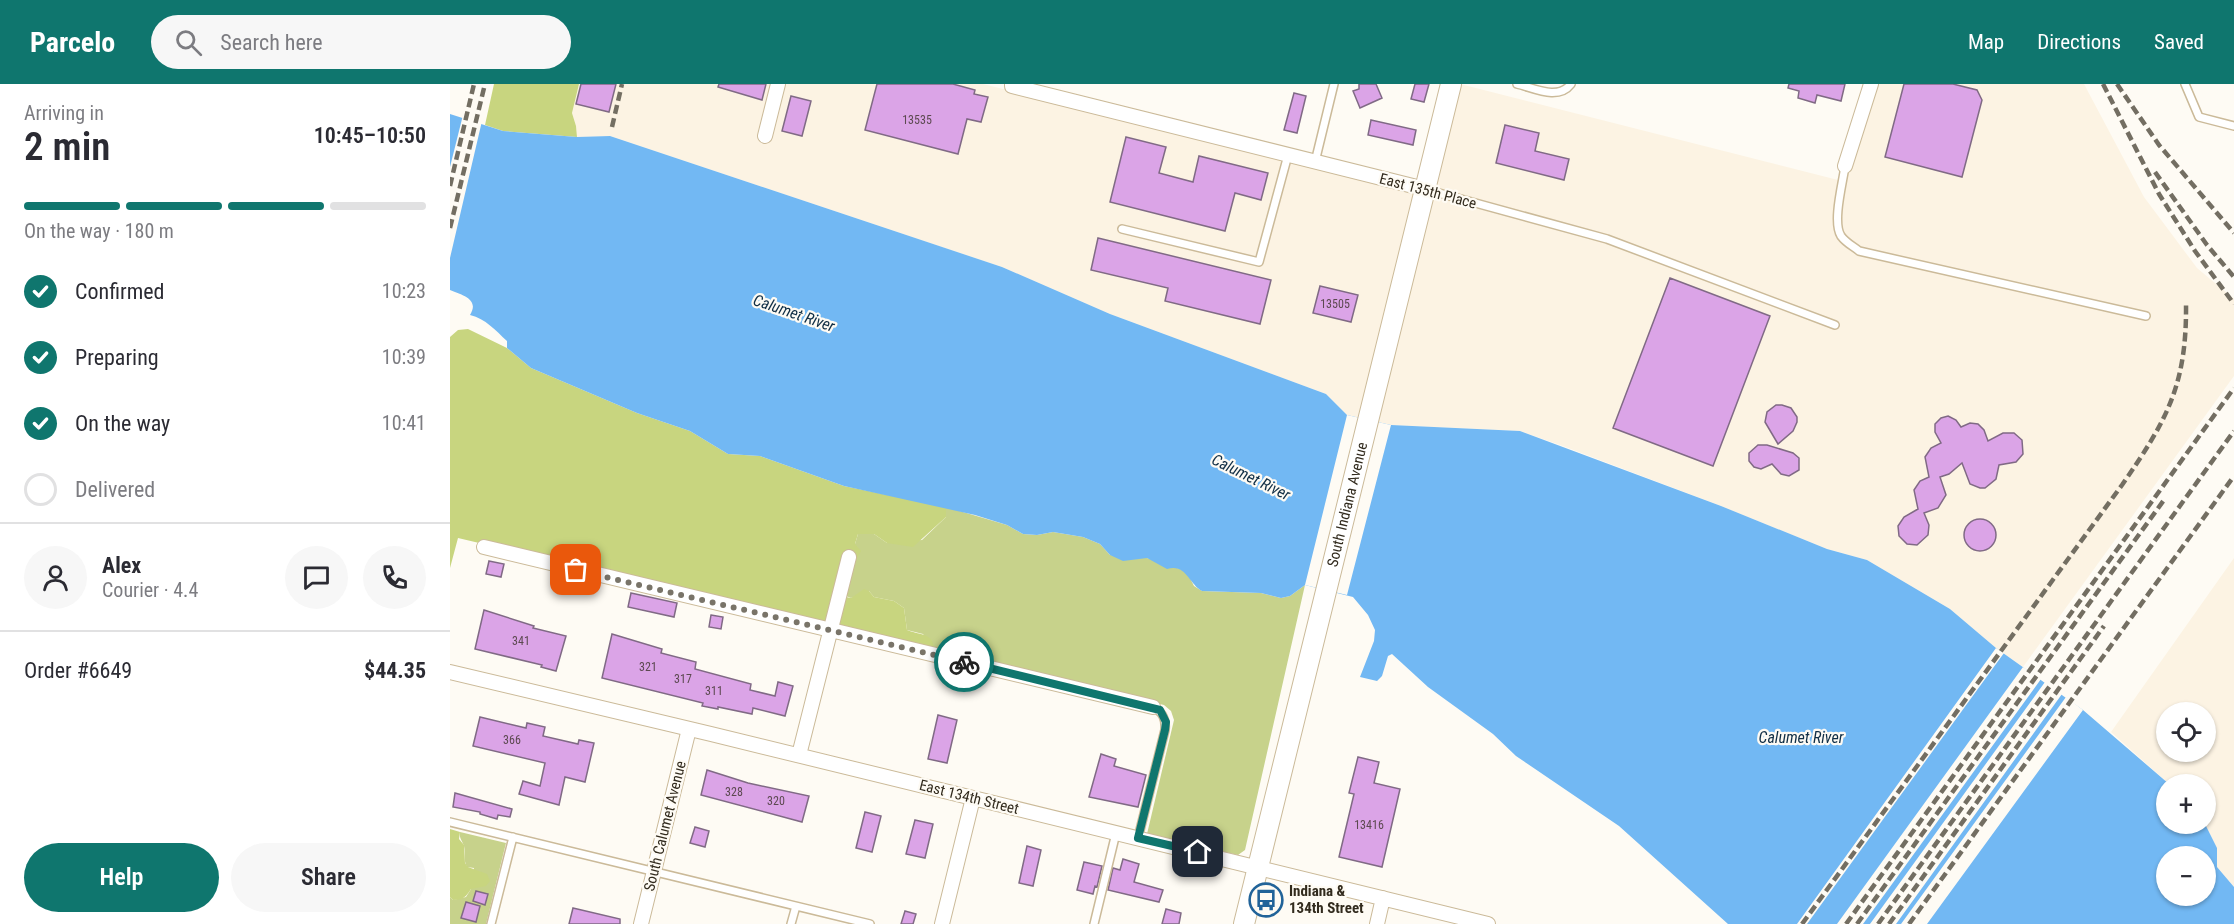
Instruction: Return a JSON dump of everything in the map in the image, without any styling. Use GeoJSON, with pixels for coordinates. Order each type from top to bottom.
{"type":"FeatureCollection","features":[{"type":"Feature","properties":{"kind":"main road","name":"South Indiana Avenue"},"geometry":{"type":"LineString","coordinates":[[1244,924],[1451,84]]}},
{"type":"Feature","properties":{"kind":"street"},"geometry":{"type":"LineString","coordinates":[[765,136],[778,84]]}},
{"type":"Feature","properties":{"kind":"street"},"geometry":{"type":"LineString","coordinates":[[1845,166],[1871,84]]}},
{"type":"Feature","properties":{"kind":"street","name":"East 135th Place"},"geometry":{"type":"LineString","coordinates":[[1012,85],[1425,189]]}},
{"type":"Feature","properties":{"kind":"street"},"geometry":{"type":"LineString","coordinates":[[484,548],[1153,707]]}},
{"type":"Feature","properties":{"kind":"street"},"geometry":{"type":"LineString","coordinates":[[799,755],[849,557]]}},
{"type":"Feature","properties":{"kind":"street","name":"East 134th Street"},"geometry":{"type":"LineString","coordinates":[[450,672],[1488,924]]}},
{"type":"Feature","properties":{"kind":"street","name":"South Calumet Avenue"},"geometry":{"type":"LineString","coordinates":[[641,924],[689,729]]}},
{"type":"Feature","properties":{"kind":"street"},"geometry":{"type":"LineString","coordinates":[[942,924],[973,798]]}},
{"type":"Feature","properties":{"kind":"street"},"geometry":{"type":"LineString","coordinates":[[1377,924],[1383,898]]}},
{"type":"Feature","properties":{"kind":"lane"},"geometry":{"type":"LineString","coordinates":[[1315,162],[1334,84]]}},
{"type":"Feature","properties":{"kind":"lane"},"geometry":{"type":"LineString","coordinates":[[1517,84],[1555,94],[1567,89],[1571,84]]}},
{"type":"Feature","properties":{"kind":"lane"},"geometry":{"type":"LineString","coordinates":[[2185,84],[2199,117],[2234,126]]}},
{"type":"Feature","properties":{"kind":"lane"},"geometry":{"type":"LineString","coordinates":[[1122,229],[1259,262],[1288,155]]}},
{"type":"Feature","properties":{"kind":"lane"},"geometry":{"type":"LineString","coordinates":[[1845,166],[1838,222],[1840,234],[1847,243],[1859,250],[2146,316]]}},
{"type":"Feature","properties":{"kind":"lane","name":"East 135th Place"},"geometry":{"type":"LineString","coordinates":[[1425,189],[1607,239],[1835,325]]}},
{"type":"Feature","properties":{"kind":"lane"},"geometry":{"type":"LineString","coordinates":[[1138,838],[1166,722],[1163,714],[1153,707]]}},
{"type":"Feature","properties":{"kind":"lane"},"geometry":{"type":"LineString","coordinates":[[450,822],[870,924]]}},
{"type":"Feature","properties":{"kind":"lane"},"geometry":{"type":"LineString","coordinates":[[1094,924],[1116,833]]}},
{"type":"Feature","properties":{"kind":"lane"},"geometry":{"type":"LineString","coordinates":[[491,924],[513,837]]}},
{"type":"Feature","properties":{"kind":"lane"},"geometry":{"type":"LineString","coordinates":[[791,924],[796,906]]}},
{"type":"Feature","properties":{"kind":"shaded area"},"geometry":{"type":"Polygon","coordinates":[[[579,84],[983,84],[1428,194],[1460,84],[1846,182],[1871,84],[2084,84],[2144,197],[2197,268],[2234,299],[2234,376],[2023,667],[1996,648],[1950,609],[1867,560],[1827,549],[1563,446],[1520,431],[1391,425],[1347,415],[1326,394],[1110,314],[1002,267],[610,136],[577,137],[572,113],[579,84]]]}},
{"type":"Feature","properties":{"kind":"shaded area"},"geometry":{"type":"Polygon","coordinates":[[[2234,558],[2234,887],[2217,867],[2217,848],[2210,834],[2216,834],[2216,774],[2158,774],[2111,732],[2234,558]]]}},
{"type":"Feature","properties":{"kind":"green space"},"geometry":{"type":"Polygon","coordinates":[[[494,84],[579,84],[572,113],[577,137],[503,131],[485,125],[494,84]]]}},
{"type":"Feature","properties":{"kind":"green space"},"geometry":{"type":"Polygon","coordinates":[[[468,329],[507,348],[531,368],[637,413],[690,431],[728,454],[760,456],[844,486],[946,507],[946,517],[913,547],[887,543],[874,534],[858,534],[855,544],[861,551],[849,573],[845,590],[846,597],[851,598],[864,589],[874,597],[894,601],[904,608],[907,630],[932,640],[933,650],[458,538],[450,568],[450,337],[458,330],[468,329]]]}},
{"type":"Feature","properties":{"kind":"green space"},"geometry":{"type":"Polygon","coordinates":[[[946,507],[1007,525],[1023,534],[1037,535],[1053,532],[1083,537],[1100,544],[1110,555],[1147,558],[1183,570],[1194,586],[1202,591],[1261,593],[1281,598],[1290,596],[1305,585],[1245,850],[1238,855],[1147,834],[1174,720],[1171,711],[1164,705],[933,650],[923,634],[907,630],[904,608],[894,601],[874,597],[869,591],[851,598],[846,596],[848,574],[855,561],[855,544],[858,534],[874,534],[887,543],[922,540],[946,517],[946,507]]]}},
{"type":"Feature","properties":{"kind":"green space"},"geometry":{"type":"Polygon","coordinates":[[[450,829],[460,832],[459,839],[464,845],[465,863],[468,867],[487,874],[490,881],[486,886],[471,889],[464,897],[456,900],[450,897],[450,829]]]}},
{"type":"Feature","properties":{"kind":"green space"},"geometry":{"type":"Polygon","coordinates":[[[460,832],[506,843],[486,924],[450,924],[450,897],[453,900],[466,897],[471,889],[474,868],[467,867],[460,832]]]}},
{"type":"Feature","properties":{"kind":"water","name":"Calumet River"},"geometry":{"type":"Polygon","coordinates":[[[450,114],[503,131],[577,137],[610,136],[1002,267],[1110,314],[1326,394],[1347,415],[1391,425],[1520,431],[1721,506],[1827,549],[1867,560],[1950,609],[1996,648],[2083,710],[2157,774],[2156,834],[2210,834],[2216,846],[2217,848],[2217,867],[2234,887],[2234,924],[1728,924],[1619,826],[1516,756],[1493,734],[1428,687],[1392,654],[1388,656],[1382,676],[1377,681],[1360,677],[1374,641],[1375,630],[1368,615],[1353,597],[1305,585],[1290,596],[1281,598],[1261,593],[1202,591],[1179,569],[1167,569],[1147,558],[1123,561],[1110,555],[1100,544],[1083,537],[1053,532],[1037,535],[1023,534],[1007,525],[975,515],[844,486],[760,456],[728,454],[690,431],[637,413],[531,368],[507,348],[507,341],[486,322],[470,315],[473,305],[464,296],[450,290],[450,114]]]}},
{"type":"Feature","properties":{"kind":"pier"},"geometry":{"type":"Polygon","coordinates":[[[463,115],[482,121],[450,258],[450,167],[463,115]]]}},
{"type":"Feature","properties":{"kind":"pier"},"geometry":{"type":"Polygon","coordinates":[[[1347,415],[1391,425],[1347,595],[1305,585],[1347,415]]]}},
{"type":"Feature","properties":{"kind":"pier"},"geometry":{"type":"Polygon","coordinates":[[[1996,648],[2004,653],[1807,924],[1797,924],[1996,648]]]}},
{"type":"Feature","properties":{"kind":"pier"},"geometry":{"type":"Polygon","coordinates":[[[2023,667],[2041,679],[1863,924],[1837,924],[2023,667]]]}},
{"type":"Feature","properties":{"kind":"pier"},"geometry":{"type":"Polygon","coordinates":[[[2045,682],[2062,694],[1896,924],[1870,924],[2045,682]]]}},
{"type":"Feature","properties":{"kind":"pier"},"geometry":{"type":"Polygon","coordinates":[[[2066,697],[2083,710],[1927,924],[1901,924],[2066,697]]]}},
{"type":"Feature","properties":{"kind":"building"},"geometry":{"type":"Polygon","coordinates":[[[581,84],[616,84],[609,112],[576,104],[581,84]]]}},
{"type":"Feature","properties":{"kind":"building"},"geometry":{"type":"Polygon","coordinates":[[[719,84],[766,84],[762,100],[718,87],[719,84]]]}},
{"type":"Feature","properties":{"kind":"building"},"geometry":{"type":"Polygon","coordinates":[[[877,84],[953,84],[975,90],[974,94],[988,97],[981,122],[967,119],[958,154],[865,130],[877,84]]]}},
{"type":"Feature","properties":{"kind":"building"},"geometry":{"type":"Polygon","coordinates":[[[1359,84],[1376,84],[1382,98],[1360,108],[1353,91],[1359,89],[1359,84]]]}},
{"type":"Feature","properties":{"kind":"building"},"geometry":{"type":"Polygon","coordinates":[[[1415,84],[1429,84],[1424,102],[1411,99],[1415,84]]]}},
{"type":"Feature","properties":{"kind":"building"},"geometry":{"type":"Polygon","coordinates":[[[1789,84],[1845,84],[1841,101],[1817,95],[1815,103],[1798,98],[1799,91],[1788,88],[1789,84]]]}},
{"type":"Feature","properties":{"kind":"building"},"geometry":{"type":"Polygon","coordinates":[[[1904,84],[1953,84],[1977,90],[1982,100],[1962,177],[1885,157],[1904,84]]]}},
{"type":"Feature","properties":{"kind":"building"},"geometry":{"type":"Polygon","coordinates":[[[1294,93],[1306,96],[1297,133],[1284,130],[1294,93]]]}},
{"type":"Feature","properties":{"kind":"building"},"geometry":{"type":"Polygon","coordinates":[[[791,96],[811,101],[802,136],[782,131],[791,96]]]}},
{"type":"Feature","properties":{"kind":"building"},"geometry":{"type":"Polygon","coordinates":[[[1371,120],[1416,130],[1413,145],[1368,135],[1371,120]]]}},
{"type":"Feature","properties":{"kind":"building"},"geometry":{"type":"Polygon","coordinates":[[[1505,125],[1539,133],[1535,151],[1569,159],[1564,180],[1496,163],[1505,125]]]}},
{"type":"Feature","properties":{"kind":"building"},"geometry":{"type":"Polygon","coordinates":[[[1126,137],[1166,147],[1159,173],[1193,182],[1199,156],[1268,173],[1261,200],[1235,193],[1225,231],[1110,202],[1126,137]]]}},
{"type":"Feature","properties":{"kind":"building"},"geometry":{"type":"Polygon","coordinates":[[[1098,238],[1271,280],[1260,324],[1165,301],[1168,288],[1091,270],[1098,238]]]}},
{"type":"Feature","properties":{"kind":"building"},"geometry":{"type":"Polygon","coordinates":[[[1670,278],[1770,316],[1713,466],[1613,428],[1670,278]]]}},
{"type":"Feature","properties":{"kind":"building"},"geometry":{"type":"Polygon","coordinates":[[[1320,286],[1358,295],[1351,322],[1313,313],[1320,286]]]}},
{"type":"Feature","properties":{"kind":"building"},"geometry":{"type":"Polygon","coordinates":[[[1776,405],[1791,408],[1797,417],[1793,431],[1778,444],[1765,422],[1767,412],[1776,405]]]}},
{"type":"Feature","properties":{"kind":"building"},"geometry":{"type":"Polygon","coordinates":[[[1948,416],[1956,420],[1961,427],[1970,423],[1978,424],[1984,430],[1988,441],[2003,433],[2014,433],[2022,440],[2023,454],[2016,462],[1999,465],[1996,479],[1985,488],[1970,484],[1962,463],[1949,474],[1940,477],[1946,495],[1938,508],[1924,513],[1929,525],[1928,535],[1917,545],[1907,544],[1899,536],[1898,526],[1904,517],[1918,509],[1914,490],[1920,481],[1929,477],[1925,457],[1931,448],[1941,443],[1935,432],[1935,424],[1941,418],[1948,416]]]}},
{"type":"Feature","properties":{"kind":"building"},"geometry":{"type":"Polygon","coordinates":[[[1758,445],[1767,445],[1793,453],[1799,458],[1799,470],[1789,476],[1781,474],[1772,464],[1761,469],[1754,467],[1749,461],[1749,453],[1758,445]]]}},
{"type":"Feature","properties":{"kind":"building"},"geometry":{"type":"Polygon","coordinates":[[[1980,519],[1991,524],[1996,535],[1991,546],[1980,551],[1969,546],[1964,535],[1969,524],[1980,519]]]}},
{"type":"Feature","properties":{"kind":"building"},"geometry":{"type":"Polygon","coordinates":[[[489,561],[504,564],[501,577],[486,574],[489,561]]]}},
{"type":"Feature","properties":{"kind":"building"},"geometry":{"type":"Polygon","coordinates":[[[631,593],[677,603],[674,617],[628,607],[631,593]]]}},
{"type":"Feature","properties":{"kind":"building"},"geometry":{"type":"Polygon","coordinates":[[[484,610],[534,626],[533,628],[566,636],[556,671],[541,667],[542,665],[475,649],[484,610]]]}},
{"type":"Feature","properties":{"kind":"building"},"geometry":{"type":"Polygon","coordinates":[[[711,615],[723,617],[721,629],[709,627],[711,615]]]}},
{"type":"Feature","properties":{"kind":"building"},"geometry":{"type":"Polygon","coordinates":[[[612,634],[662,649],[661,653],[696,662],[695,669],[751,684],[750,690],[775,696],[778,682],[793,686],[785,716],[753,708],[752,714],[702,706],[703,703],[602,678],[612,634]]]}},
{"type":"Feature","properties":{"kind":"building"},"geometry":{"type":"Polygon","coordinates":[[[938,715],[957,720],[947,763],[928,759],[938,715]]]}},
{"type":"Feature","properties":{"kind":"building"},"geometry":{"type":"Polygon","coordinates":[[[480,717],[526,728],[527,723],[545,727],[543,736],[578,744],[579,740],[594,743],[585,782],[565,777],[559,805],[519,794],[523,781],[540,786],[545,763],[473,746],[480,717]]]}},
{"type":"Feature","properties":{"kind":"building"},"geometry":{"type":"Polygon","coordinates":[[[1101,754],[1116,759],[1114,766],[1146,775],[1138,807],[1089,797],[1101,754]]]}},
{"type":"Feature","properties":{"kind":"building"},"geometry":{"type":"Polygon","coordinates":[[[1358,757],[1379,762],[1374,783],[1400,789],[1382,867],[1339,857],[1354,794],[1349,793],[1358,757]]]}},
{"type":"Feature","properties":{"kind":"building"},"geometry":{"type":"Polygon","coordinates":[[[707,770],[748,783],[809,796],[802,822],[701,795],[707,770]]]}},
{"type":"Feature","properties":{"kind":"building"},"geometry":{"type":"Polygon","coordinates":[[[455,793],[512,809],[510,817],[498,815],[497,819],[480,814],[480,812],[453,807],[455,793]]]}},
{"type":"Feature","properties":{"kind":"building"},"geometry":{"type":"Polygon","coordinates":[[[865,812],[881,816],[872,852],[856,848],[865,812]]]}},
{"type":"Feature","properties":{"kind":"building"},"geometry":{"type":"Polygon","coordinates":[[[915,820],[933,824],[925,858],[906,854],[915,820]]]}},
{"type":"Feature","properties":{"kind":"building"},"geometry":{"type":"Polygon","coordinates":[[[695,827],[709,831],[705,847],[690,843],[695,827]]]}},
{"type":"Feature","properties":{"kind":"building"},"geometry":{"type":"Polygon","coordinates":[[[1027,846],[1041,850],[1033,886],[1019,883],[1027,846]]]}},
{"type":"Feature","properties":{"kind":"building"},"geometry":{"type":"Polygon","coordinates":[[[1123,859],[1139,864],[1134,882],[1163,890],[1159,902],[1108,890],[1113,868],[1120,870],[1123,859]]]}},
{"type":"Feature","properties":{"kind":"building"},"geometry":{"type":"Polygon","coordinates":[[[1084,862],[1102,866],[1093,894],[1077,890],[1084,862]]]}},
{"type":"Feature","properties":{"kind":"building"},"geometry":{"type":"Polygon","coordinates":[[[476,891],[488,894],[485,905],[473,901],[476,891]]]}},
{"type":"Feature","properties":{"kind":"building"},"geometry":{"type":"Polygon","coordinates":[[[466,902],[480,906],[476,922],[461,918],[466,902]]]}},
{"type":"Feature","properties":{"kind":"building"},"geometry":{"type":"Polygon","coordinates":[[[573,908],[620,919],[620,924],[569,924],[573,908]]]}},
{"type":"Feature","properties":{"kind":"building"},"geometry":{"type":"Polygon","coordinates":[[[1166,909],[1181,913],[1179,924],[1162,924],[1166,909]]]}},
{"type":"Feature","properties":{"kind":"building"},"geometry":{"type":"Polygon","coordinates":[[[905,911],[916,914],[913,924],[901,924],[905,911]]]}},
{"type":"Feature","properties":{"kind":"railway"},"geometry":{"type":"LineString","coordinates":[[450,186],[474,84]]}},
{"type":"Feature","properties":{"kind":"railway"},"geometry":{"type":"LineString","coordinates":[[450,228],[485,84]]}},
{"type":"Feature","properties":{"kind":"railway"},"geometry":{"type":"LineString","coordinates":[[612,127],[622,84]]}},
{"type":"Feature","properties":{"kind":"railway"},"geometry":{"type":"LineString","coordinates":[[2103,84],[2159,194],[2195,251],[2234,304]]}},
{"type":"Feature","properties":{"kind":"railway"},"geometry":{"type":"LineString","coordinates":[[2117,84],[2159,145],[2234,233]]}},
{"type":"Feature","properties":{"kind":"railway"},"geometry":{"type":"LineString","coordinates":[[2155,172],[2207,245],[2234,277]]}},
{"type":"Feature","properties":{"kind":"railway"},"geometry":{"type":"LineString","coordinates":[[1802,924],[2122,485],[2151,441],[2171,400],[2178,379],[2183,357],[2186,303]]}},
{"type":"Feature","properties":{"kind":"railway"},"geometry":{"type":"LineString","coordinates":[[1846,924],[2234,388]]}},
{"type":"Feature","properties":{"kind":"railway"},"geometry":{"type":"LineString","coordinates":[[1878,924],[2234,431]]}},
{"type":"Feature","properties":{"kind":"railway"},"geometry":{"type":"LineString","coordinates":[[1909,924],[2234,476]]}},
{"type":"Feature","properties":{"kind":"railway"},"geometry":{"type":"LineString","coordinates":[[1857,924],[2164,500]]}},
{"type":"Feature","properties":{"kind":"railway"},"geometry":{"type":"LineString","coordinates":[[1889,924],[2104,626]]}},
{"type":"Feature","properties":{"kind":"way so far"},"geometry":{"type":"LineString","coordinates":[[576,570],[964,662]]}},
{"type":"Feature","properties":{"kind":"place","name":"Indiana & 134th Street"},"geometry":{"type":"Point","coordinates":[1266,900]}},
{"type":"Feature","properties":{"kind":"route"},"geometry":{"type":"LineString","coordinates":[[964,662],[1160,710],[1166,722],[1165,730],[1138,838],[1198,852]]}}]}
